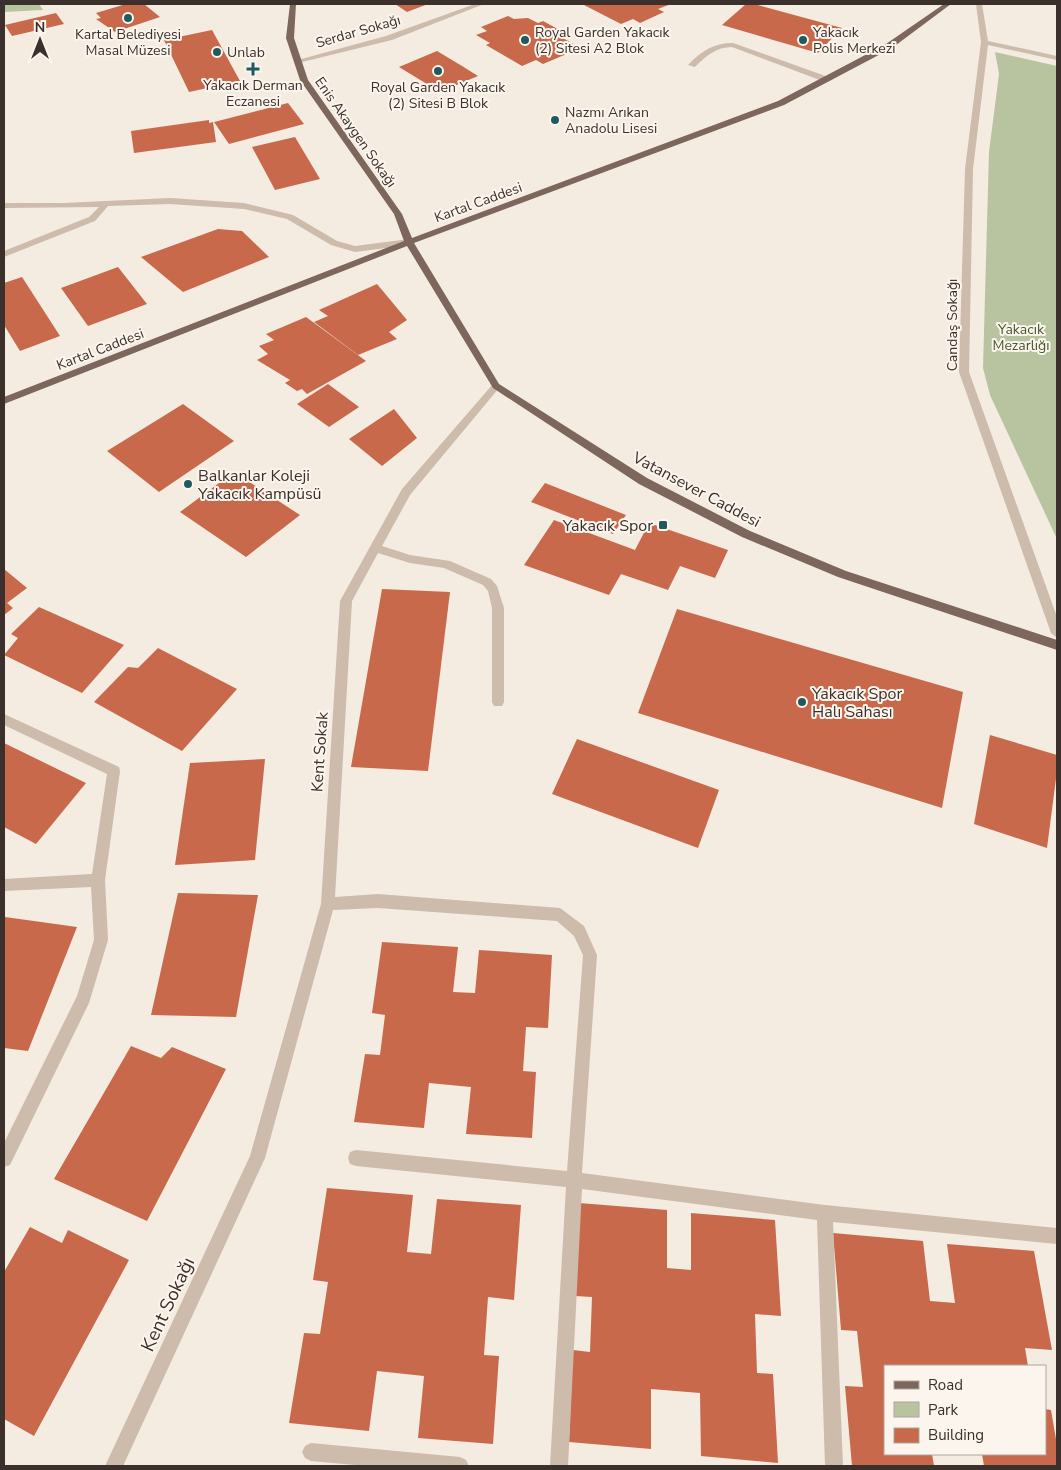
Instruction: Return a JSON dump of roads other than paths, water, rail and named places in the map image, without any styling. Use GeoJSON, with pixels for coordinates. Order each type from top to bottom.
{"type":"FeatureCollection","features":[{"type":"Feature","properties":{"kind":"main road","name":"Enis Akaygen Sokağı"},"geometry":{"type":"LineString","coordinates":[[293,4],[290,38],[304,80],[398,214],[409,242]]}},
{"type":"Feature","properties":{"kind":"main road","name":"Kartal Caddesi"},"geometry":{"type":"LineString","coordinates":[[4,401],[409,242],[781,103],[828,80],[889,46],[948,4]]}},
{"type":"Feature","properties":{"kind":"main road","name":"Vatansever Caddesi"},"geometry":{"type":"LineString","coordinates":[[409,242],[496,386],[642,481],[746,534],[842,574],[1057,645]]}},
{"type":"Feature","properties":{"kind":"street","name":"Serdar Sokağı"},"geometry":{"type":"LineString","coordinates":[[298,61],[389,38],[480,4]]}},
{"type":"Feature","properties":{"kind":"street","name":"Candaş Sokağı"},"geometry":{"type":"LineString","coordinates":[[979,4],[985,42],[969,169],[964,372],[1057,633]]}},
{"type":"Feature","properties":{"kind":"street"},"geometry":{"type":"LineString","coordinates":[[985,42],[1057,58]]}},
{"type":"Feature","properties":{"kind":"street"},"geometry":{"type":"LineString","coordinates":[[692,65],[710,49],[733,45],[828,80]]}},
{"type":"Feature","properties":{"kind":"street"},"geometry":{"type":"LineString","coordinates":[[4,205],[170,201],[244,206],[290,217],[334,243],[355,249],[409,242]]}},
{"type":"Feature","properties":{"kind":"street"},"geometry":{"type":"LineString","coordinates":[[4,254],[92,219],[107,204]]}},
{"type":"Feature","properties":{"kind":"street","name":"Kent Sokak"},"geometry":{"type":"LineString","coordinates":[[257,1158],[328,904],[346,601],[406,492],[496,386]]}},
{"type":"Feature","properties":{"kind":"street"},"geometry":{"type":"LineString","coordinates":[[375,548],[410,559],[446,564],[487,582],[493,588],[498,608],[498,702]]}},
{"type":"Feature","properties":{"kind":"street"},"geometry":{"type":"LineString","coordinates":[[4,719],[114,771],[98,880],[101,940],[84,998],[4,1159]]}},
{"type":"Feature","properties":{"kind":"street"},"geometry":{"type":"LineString","coordinates":[[4,885],[98,880]]}},
{"type":"Feature","properties":{"kind":"street"},"geometry":{"type":"LineString","coordinates":[[328,904],[378,901],[560,915],[579,931],[590,955],[574,1180],[559,1466]]}},
{"type":"Feature","properties":{"kind":"street","name":"Kent Sokağı"},"geometry":{"type":"LineString","coordinates":[[114,1466],[257,1158]]}},
{"type":"Feature","properties":{"kind":"street"},"geometry":{"type":"LineString","coordinates":[[356,1158],[574,1180],[824,1213],[1057,1236]]}},
{"type":"Feature","properties":{"kind":"street"},"geometry":{"type":"LineString","coordinates":[[824,1213],[834,1466]]}},
{"type":"Feature","properties":{"kind":"street"},"geometry":{"type":"LineString","coordinates":[[311,1452],[460,1466]]}},
{"type":"Feature","properties":{"kind":"place","name":"Kartal Belediyesi Masal Müzesi"},"geometry":{"type":"Point","coordinates":[128,18]}},
{"type":"Feature","properties":{"kind":"place","name":"Royal Garden Yakacık (2) Sitesi A2 Blok"},"geometry":{"type":"Point","coordinates":[525,40]}},
{"type":"Feature","properties":{"kind":"place","name":"Yakacık Polis Merkezi"},"geometry":{"type":"Point","coordinates":[803,40]}},
{"type":"Feature","properties":{"kind":"place","name":"Unlab"},"geometry":{"type":"Point","coordinates":[217,52]}},
{"type":"Feature","properties":{"kind":"place","name":"Yakacık Derman Eczanesi"},"geometry":{"type":"Point","coordinates":[253,69]}},
{"type":"Feature","properties":{"kind":"place","name":"Royal Garden Yakacık (2) Sitesi B Blok"},"geometry":{"type":"Point","coordinates":[438,71]}},
{"type":"Feature","properties":{"kind":"place","name":"Nazmı Arıkan Anadolu Lisesi"},"geometry":{"type":"Point","coordinates":[555,120]}},
{"type":"Feature","properties":{"kind":"place","name":"Balkanlar Koleji Yakacık Kampüsü"},"geometry":{"type":"Point","coordinates":[188,484]}},
{"type":"Feature","properties":{"kind":"place","name":"Yakacık Spor"},"geometry":{"type":"Point","coordinates":[663,525]}},
{"type":"Feature","properties":{"kind":"place","name":"Yakacık Spor Halı Sahası"},"geometry":{"type":"Point","coordinates":[802,702]}},
{"type":"Feature","properties":{"kind":"park label","name":"Yakacık Mezarlığı"},"geometry":{"type":"Point","coordinates":[1021,338]}}]}
